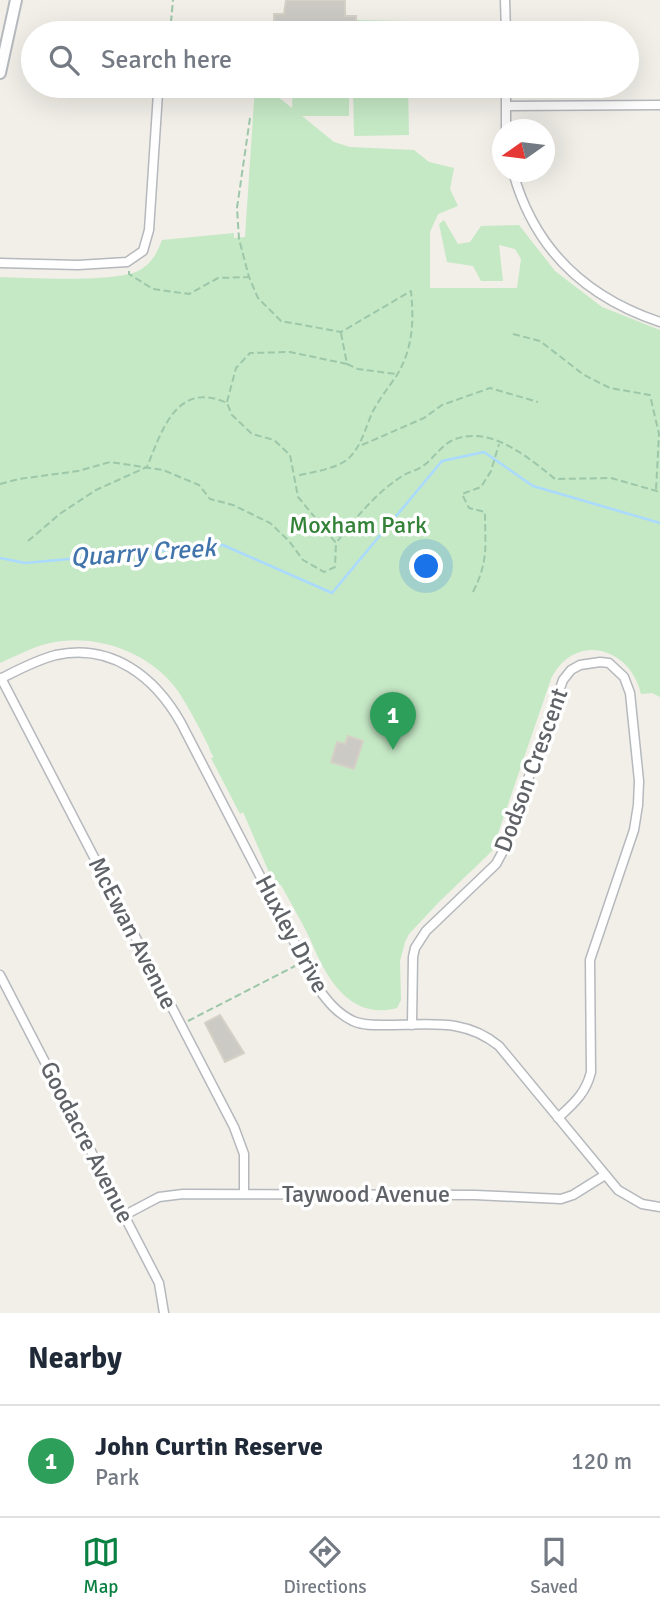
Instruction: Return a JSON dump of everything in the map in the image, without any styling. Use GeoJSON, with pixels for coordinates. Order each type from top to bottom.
{"type":"FeatureCollection","features":[{"type":"Feature","properties":{"kind":"main road"},"geometry":{"type":"LineString","coordinates":[[1,66],[16,0]]}},
{"type":"Feature","properties":{"kind":"street"},"geometry":{"type":"LineString","coordinates":[[505,0],[506,21]]}},
{"type":"Feature","properties":{"kind":"street"},"geometry":{"type":"LineString","coordinates":[[0,263],[78,265],[127,262],[143,251],[147,242],[158,98]]}},
{"type":"Feature","properties":{"kind":"street"},"geometry":{"type":"LineString","coordinates":[[506,98],[506,119]]}},
{"type":"Feature","properties":{"kind":"street"},"geometry":{"type":"LineString","coordinates":[[506,106],[660,104]]}},
{"type":"Feature","properties":{"kind":"street"},"geometry":{"type":"LineString","coordinates":[[517,182],[533,223],[566,268],[613,303],[660,322]]}},
{"type":"Feature","properties":{"kind":"street","name":"Huxley Drive"},"geometry":{"type":"LineString","coordinates":[[0,678],[37,661],[57,655],[81,653],[124,664],[156,687],[181,723],[318,988],[330,1005],[356,1023],[454,1026],[477,1030],[499,1046],[618,1190],[642,1204],[660,1207]]}},
{"type":"Feature","properties":{"kind":"street","name":"Dodson Crescent"},"geometry":{"type":"LineString","coordinates":[[412,1025],[413,957],[420,939],[496,864],[563,680],[571,670],[580,665],[608,663],[624,677],[630,693],[639,781],[638,805],[634,830],[590,960],[591,1072],[583,1093],[558,1118]]}},
{"type":"Feature","properties":{"kind":"street","name":"McEwan Avenue"},"geometry":{"type":"LineString","coordinates":[[0,678],[241,1142],[244,1154],[244,1193]]}},
{"type":"Feature","properties":{"kind":"street","name":"Goodacre Avenue"},"geometry":{"type":"LineString","coordinates":[[0,975],[161,1287],[164,1313]]}},
{"type":"Feature","properties":{"kind":"street","name":"Taywood Avenue"},"geometry":{"type":"LineString","coordinates":[[125,1215],[159,1197],[171,1195],[475,1195],[561,1199],[573,1195],[605,1175]]}},
{"type":"Feature","properties":{"kind":"path"},"geometry":{"type":"LineString","coordinates":[[171,21],[173,0]]}},
{"type":"Feature","properties":{"kind":"path"},"geometry":{"type":"LineString","coordinates":[[250,118],[237,208],[239,239],[249,277],[258,298],[281,321],[341,332],[411,290],[414,319],[410,344],[397,374],[372,414],[359,445],[346,461],[295,476]]}},
{"type":"Feature","properties":{"kind":"path"},"geometry":{"type":"LineString","coordinates":[[127,262],[129,274],[153,289],[189,294],[218,278],[249,277]]}},
{"type":"Feature","properties":{"kind":"path"},"geometry":{"type":"LineString","coordinates":[[341,332],[347,364]]}},
{"type":"Feature","properties":{"kind":"path"},"geometry":{"type":"LineString","coordinates":[[513,334],[540,341],[584,375],[610,388],[650,395],[659,434],[656,491]]}},
{"type":"Feature","properties":{"kind":"path"},"geometry":{"type":"LineString","coordinates":[[336,543],[298,497],[290,455],[274,440],[252,434],[232,415],[227,403],[236,368],[250,353],[289,352],[347,364],[358,369],[397,374]]}},
{"type":"Feature","properties":{"kind":"path"},"geometry":{"type":"LineString","coordinates":[[359,445],[424,418],[442,405],[490,388],[538,402]]}},
{"type":"Feature","properties":{"kind":"path"},"geometry":{"type":"LineString","coordinates":[[28,541],[61,513],[96,490],[147,467],[177,406],[187,400],[214,397],[227,403]]}},
{"type":"Feature","properties":{"kind":"path"},"geometry":{"type":"LineString","coordinates":[[0,484],[29,477],[78,471],[110,462],[163,470],[199,485],[210,499],[233,505],[270,523],[289,541],[303,560],[324,572],[335,567],[336,543],[362,509],[403,476],[423,466],[449,442],[465,436],[479,435],[529,457],[555,479],[611,478],[660,492]]}},
{"type":"Feature","properties":{"kind":"path"},"geometry":{"type":"LineString","coordinates":[[473,592],[483,571],[486,545],[485,512],[469,508],[462,494],[481,488],[491,471],[499,443]]}},
{"type":"Feature","properties":{"kind":"path"},"geometry":{"type":"LineString","coordinates":[[181,1025],[304,961]]}},
{"type":"Feature","properties":{"kind":"green space","name":"Moxham Park"},"geometry":{"type":"Polygon","coordinates":[[[254,98],[279,98],[292,108],[292,98],[349,98],[349,116],[302,116],[334,142],[350,147],[414,150],[429,162],[454,168],[450,189],[458,206],[438,214],[430,232],[430,288],[517,288],[521,259],[515,249],[499,245],[503,281],[481,281],[473,266],[447,262],[439,224],[444,220],[458,244],[470,242],[481,226],[519,225],[555,271],[602,307],[660,330],[660,697],[652,693],[641,694],[626,665],[614,656],[600,651],[587,650],[573,655],[561,664],[551,679],[492,851],[439,902],[409,934],[405,942],[400,961],[401,1000],[397,1008],[368,1009],[355,1004],[335,986],[281,885],[274,884],[243,812],[240,814],[193,717],[178,691],[166,677],[137,656],[121,649],[85,641],[50,643],[0,663],[0,277],[113,277],[140,270],[148,264],[162,240],[234,233],[234,238],[245,237],[254,98]]]}},
{"type":"Feature","properties":{"kind":"green space"},"geometry":{"type":"Polygon","coordinates":[[[353,98],[408,98],[409,135],[354,136],[353,98]]]}},
{"type":"Feature","properties":{"kind":"building"},"geometry":{"type":"Polygon","coordinates":[[[286,0],[345,0],[345,16],[356,16],[356,21],[274,21],[274,14],[284,14],[286,0]]]}},
{"type":"Feature","properties":{"kind":"building"},"geometry":{"type":"Polygon","coordinates":[[[348,736],[363,741],[354,769],[331,762],[337,742],[345,744],[348,736]]]}},
{"type":"Feature","properties":{"kind":"building"},"geometry":{"type":"Polygon","coordinates":[[[220,1015],[244,1053],[225,1062],[205,1023],[220,1015]]]}},
{"type":"Feature","properties":{"kind":"waterway","name":"Quarry Creek"},"geometry":{"type":"LineString","coordinates":[[0,558],[25,563],[223,545],[332,593],[442,461],[484,452],[533,486],[660,523]]}},
{"type":"Feature","properties":{"kind":"place","name":"John Curtin Reserve"},"geometry":{"type":"Point","coordinates":[393,750]}}]}
